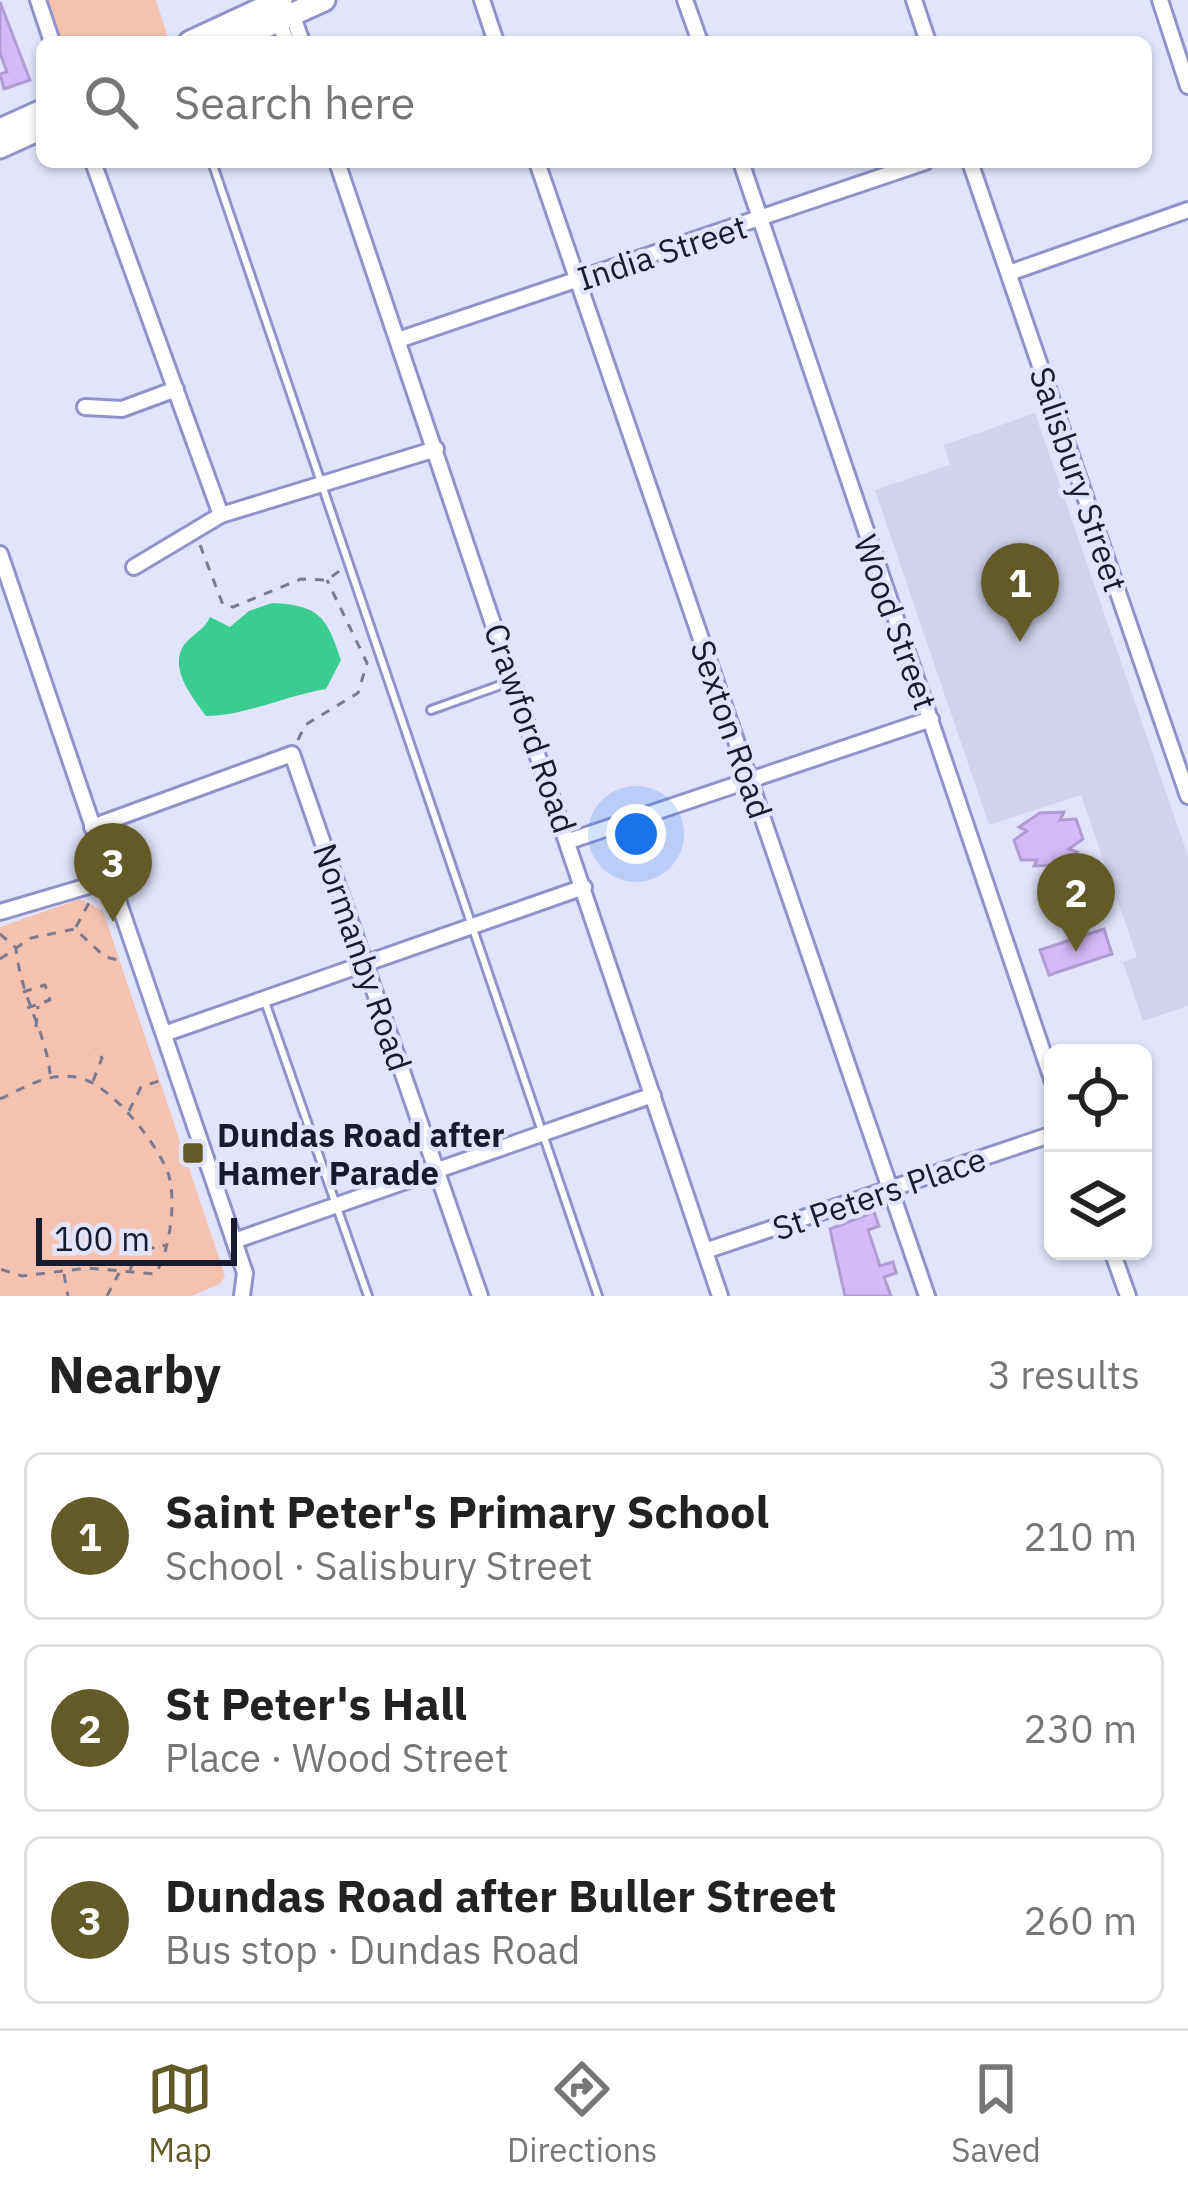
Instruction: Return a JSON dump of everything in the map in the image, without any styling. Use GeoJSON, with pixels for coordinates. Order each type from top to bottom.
{"type":"FeatureCollection","features":[{"type":"Feature","properties":{"kind":"main road"},"geometry":{"type":"LineString","coordinates":[[208,36],[325,0]]}},
{"type":"Feature","properties":{"kind":"main road"},"geometry":{"type":"LineString","coordinates":[[242,36],[281,12]]}},
{"type":"Feature","properties":{"kind":"main road"},"geometry":{"type":"LineString","coordinates":[[0,130],[36,114]]}},
{"type":"Feature","properties":{"kind":"main road"},"geometry":{"type":"LineString","coordinates":[[0,147],[36,131]]}},
{"type":"Feature","properties":{"kind":"street"},"geometry":{"type":"LineString","coordinates":[[38,0],[50,36]]}},
{"type":"Feature","properties":{"kind":"street"},"geometry":{"type":"LineString","coordinates":[[482,0],[494,36]]}},
{"type":"Feature","properties":{"kind":"street"},"geometry":{"type":"LineString","coordinates":[[685,0],[698,36]]}},
{"type":"Feature","properties":{"kind":"street"},"geometry":{"type":"LineString","coordinates":[[914,0],[926,36]]}},
{"type":"Feature","properties":{"kind":"street"},"geometry":{"type":"LineString","coordinates":[[1160,0],[1188,86]]}},
{"type":"Feature","properties":{"kind":"street"},"geometry":{"type":"LineString","coordinates":[[95,168],[221,515]]}},
{"type":"Feature","properties":{"kind":"street","name":"Crawford Road"},"geometry":{"type":"LineString","coordinates":[[339,168],[720,1296]]}},
{"type":"Feature","properties":{"kind":"street","name":"Sexton Road"},"geometry":{"type":"LineString","coordinates":[[539,168],[927,1296]]}},
{"type":"Feature","properties":{"kind":"street","name":"Wood Street"},"geometry":{"type":"LineString","coordinates":[[743,168],[1044,1055]]}},
{"type":"Feature","properties":{"kind":"street","name":"India Street"},"geometry":{"type":"LineString","coordinates":[[398,340],[908,168]]}},
{"type":"Feature","properties":{"kind":"street","name":"Salisbury Street"},"geometry":{"type":"LineString","coordinates":[[972,168],[1188,796]]}},
{"type":"Feature","properties":{"kind":"street"},"geometry":{"type":"LineString","coordinates":[[1009,273],[1188,211]]}},
{"type":"Feature","properties":{"kind":"street"},"geometry":{"type":"LineString","coordinates":[[85,406],[122,409],[176,388]]}},
{"type":"Feature","properties":{"kind":"street"},"geometry":{"type":"LineString","coordinates":[[134,567],[154,550],[198,533],[221,515],[436,449]]}},
{"type":"Feature","properties":{"kind":"street"},"geometry":{"type":"LineString","coordinates":[[0,554],[245,1273],[242,1296]]}},
{"type":"Feature","properties":{"kind":"street"},"geometry":{"type":"LineString","coordinates":[[569,841],[931,719]]}},
{"type":"Feature","properties":{"kind":"street"},"geometry":{"type":"LineString","coordinates":[[92,826],[292,754]]}},
{"type":"Feature","properties":{"kind":"street","name":"Normanby Road"},"geometry":{"type":"LineString","coordinates":[[292,754],[480,1296]]}},
{"type":"Feature","properties":{"kind":"street"},"geometry":{"type":"LineString","coordinates":[[0,912],[112,879]]}},
{"type":"Feature","properties":{"kind":"street"},"geometry":{"type":"LineString","coordinates":[[164,1034],[584,887]]}},
{"type":"Feature","properties":{"kind":"street"},"geometry":{"type":"LineString","coordinates":[[234,1241],[434,1167],[653,1095]]}},
{"type":"Feature","properties":{"kind":"street","name":"St Peters Place"},"geometry":{"type":"LineString","coordinates":[[705,1251],[1044,1137]]}},
{"type":"Feature","properties":{"kind":"street"},"geometry":{"type":"LineString","coordinates":[[1115,1260],[1127,1296]]}},
{"type":"Feature","properties":{"kind":"lane"},"geometry":{"type":"LineString","coordinates":[[214,168],[598,1296]]}},
{"type":"Feature","properties":{"kind":"lane"},"geometry":{"type":"LineString","coordinates":[[431,710],[515,680]]}},
{"type":"Feature","properties":{"kind":"lane"},"geometry":{"type":"LineString","coordinates":[[264,998],[368,1296]]}},
{"type":"Feature","properties":{"kind":"path"},"geometry":{"type":"LineString","coordinates":[[198,533],[212,586],[223,605],[232,607],[301,579],[327,580],[348,565]]}},
{"type":"Feature","properties":{"kind":"path"},"geometry":{"type":"LineString","coordinates":[[292,754],[305,725],[358,693],[368,663],[327,580]]}},
{"type":"Feature","properties":{"kind":"path"},"geometry":{"type":"LineString","coordinates":[[75,929],[92,897]]}},
{"type":"Feature","properties":{"kind":"path"},"geometry":{"type":"LineString","coordinates":[[0,959],[44,933],[75,929]]}},
{"type":"Feature","properties":{"kind":"path"},"geometry":{"type":"LineString","coordinates":[[75,929],[105,957],[123,961]]}},
{"type":"Feature","properties":{"kind":"path"},"geometry":{"type":"LineString","coordinates":[[0,934],[16,948],[21,993],[50,1077]]}},
{"type":"Feature","properties":{"kind":"path"},"geometry":{"type":"LineString","coordinates":[[21,993],[45,985],[50,1000],[26,1008]]}},
{"type":"Feature","properties":{"kind":"path"},"geometry":{"type":"LineString","coordinates":[[36,1028],[38,1003]]}},
{"type":"Feature","properties":{"kind":"path"},"geometry":{"type":"LineString","coordinates":[[93,1083],[100,1064],[95,1049]]}},
{"type":"Feature","properties":{"kind":"path"},"geometry":{"type":"LineString","coordinates":[[100,1064],[107,1066]]}},
{"type":"Feature","properties":{"kind":"path"},"geometry":{"type":"LineString","coordinates":[[0,1100],[50,1077],[93,1083],[128,1112],[167,1170],[172,1189],[167,1245],[158,1273],[63,1271],[22,1276],[0,1269]]}},
{"type":"Feature","properties":{"kind":"path"},"geometry":{"type":"LineString","coordinates":[[128,1112],[141,1087],[162,1080]]}},
{"type":"Feature","properties":{"kind":"path"},"geometry":{"type":"LineString","coordinates":[[130,1272],[141,1242],[155,1249],[167,1245]]}},
{"type":"Feature","properties":{"kind":"path"},"geometry":{"type":"LineString","coordinates":[[63,1271],[68,1296]]}},
{"type":"Feature","properties":{"kind":"path"},"geometry":{"type":"LineString","coordinates":[[100,1286],[109,1293],[119,1271]]}},
{"type":"Feature","properties":{"kind":"shaded area"},"geometry":{"type":"Polygon","coordinates":[[[38,0],[156,0],[167,35],[165,36],[50,36],[38,0]]]}},
{"type":"Feature","properties":{"kind":"shaded area"},"geometry":{"type":"Polygon","coordinates":[[[1035,413],[1188,856],[1188,1006],[1143,1021],[1123,962],[1137,957],[1081,795],[989,825],[875,490],[950,465],[944,445],[1035,413]]]}},
{"type":"Feature","properties":{"kind":"shaded area"},"geometry":{"type":"Polygon","coordinates":[[[272,603],[311,611],[331,633],[341,660],[326,689],[206,716],[181,673],[184,645],[210,617],[230,627],[249,611],[272,603]]]}},
{"type":"Feature","properties":{"kind":"shaded area"},"geometry":{"type":"Polygon","coordinates":[[[80,899],[103,911],[225,1276],[220,1284],[191,1296],[0,1296],[0,927],[80,899]]]}},
{"type":"Feature","properties":{"kind":"building"},"geometry":{"type":"Polygon","coordinates":[[[0,2],[30,80],[4,89],[0,74],[7,72],[0,53],[0,2]]]}},
{"type":"Feature","properties":{"kind":"building"},"geometry":{"type":"Polygon","coordinates":[[[1064,812],[1060,820],[1076,819],[1083,839],[1069,849],[1077,852],[1058,865],[1034,866],[1037,860],[1021,860],[1014,840],[1027,831],[1019,827],[1040,813],[1064,812]]]}},
{"type":"Feature","properties":{"kind":"building"},"geometry":{"type":"Polygon","coordinates":[[[1104,929],[1112,954],[1049,975],[1040,950],[1104,929]]]}},
{"type":"Feature","properties":{"kind":"building"},"geometry":{"type":"Polygon","coordinates":[[[874,1212],[879,1226],[868,1230],[880,1266],[893,1262],[896,1273],[884,1277],[891,1296],[845,1296],[830,1229],[874,1212]]]}},
{"type":"Feature","properties":{"kind":"place","name":"Saint Peter's Primary School"},"geometry":{"type":"Point","coordinates":[1020,642]}},
{"type":"Feature","properties":{"kind":"place","name":"Dundas Road after Buller Street"},"geometry":{"type":"Point","coordinates":[113,922]}},
{"type":"Feature","properties":{"kind":"place","name":"St Peter's Hall"},"geometry":{"type":"Point","coordinates":[1076,952]}},
{"type":"Feature","properties":{"kind":"place","name":"Dundas Road after Hamer Parade"},"geometry":{"type":"Point","coordinates":[193,1153]}}]}
